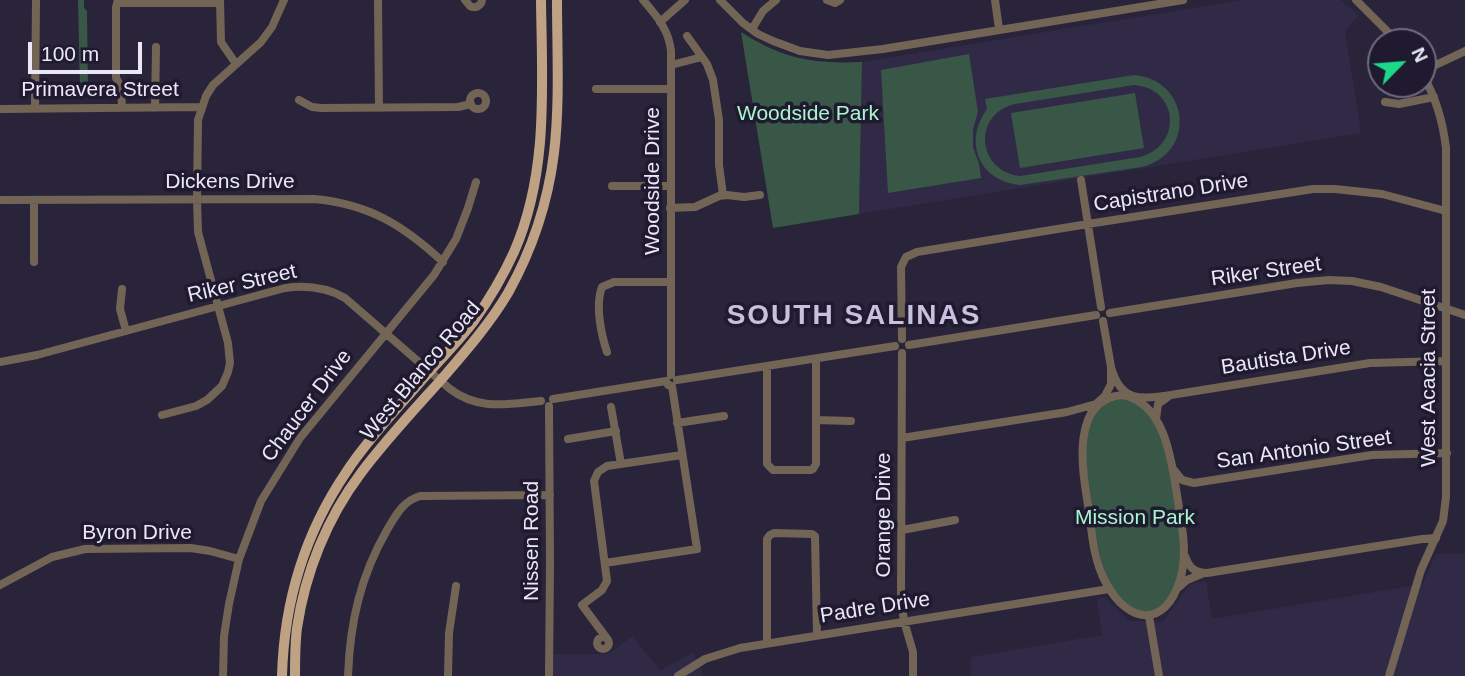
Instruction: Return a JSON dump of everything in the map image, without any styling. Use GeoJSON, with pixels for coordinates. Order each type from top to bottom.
{"type":"FeatureCollection","features":[{"type":"Feature","properties":{"kind":"main road","name":"West Blanco Road"},"geometry":{"type":"LineString","coordinates":[[282,676],[284,636],[293,587],[304,551],[324,508],[348,470],[474,320],[506,268],[527,217],[535,185],[541,139],[541,0]]}},
{"type":"Feature","properties":{"kind":"main road","name":"West Blanco Road"},"geometry":{"type":"LineString","coordinates":[[295,676],[297,629],[304,593],[319,548],[339,507],[360,474],[482,332],[507,294],[531,244],[547,191],[554,154],[557,0]]}},
{"type":"Feature","properties":{"kind":"street"},"geometry":{"type":"LineString","coordinates":[[35,108],[36,0]]}},
{"type":"Feature","properties":{"kind":"street"},"geometry":{"type":"LineString","coordinates":[[162,415],[202,403],[212,396],[225,380],[230,363],[230,353],[198,232],[198,120],[201,107],[213,85],[267,35],[284,0]]}},
{"type":"Feature","properties":{"kind":"street"},"geometry":{"type":"LineString","coordinates":[[378,0],[379,108]]}},
{"type":"Feature","properties":{"kind":"street"},"geometry":{"type":"LineString","coordinates":[[466,0],[468,5],[475,8],[482,0]]}},
{"type":"Feature","properties":{"kind":"street","name":"Woodside Drive"},"geometry":{"type":"LineString","coordinates":[[605,563],[697,549],[672,381],[670,44],[665,29],[643,0]]}},
{"type":"Feature","properties":{"kind":"street"},"geometry":{"type":"LineString","coordinates":[[660,22],[685,0]]}},
{"type":"Feature","properties":{"kind":"street"},"geometry":{"type":"LineString","coordinates":[[720,0],[752,29],[785,47],[828,55],[883,49],[1183,0]]}},
{"type":"Feature","properties":{"kind":"street"},"geometry":{"type":"LineString","coordinates":[[752,29],[763,11],[776,0]]}},
{"type":"Feature","properties":{"kind":"street"},"geometry":{"type":"LineString","coordinates":[[827,0],[835,3],[840,0]]}},
{"type":"Feature","properties":{"kind":"street"},"geometry":{"type":"LineString","coordinates":[[995,0],[999,29]]}},
{"type":"Feature","properties":{"kind":"street"},"geometry":{"type":"LineString","coordinates":[[1356,0],[1384,28]]}},
{"type":"Feature","properties":{"kind":"street"},"geometry":{"type":"LineString","coordinates":[[122,108],[121,86],[116,78],[118,1],[220,1],[221,42],[236,64]]}},
{"type":"Feature","properties":{"kind":"street"},"geometry":{"type":"LineString","coordinates":[[687,36],[711,73],[718,107],[719,174],[723,195]]}},
{"type":"Feature","properties":{"kind":"street"},"geometry":{"type":"LineString","coordinates":[[155,107],[156,47]]}},
{"type":"Feature","properties":{"kind":"street"},"geometry":{"type":"LineString","coordinates":[[1437,66],[1465,51]]}},
{"type":"Feature","properties":{"kind":"street"},"geometry":{"type":"LineString","coordinates":[[671,65],[702,57]]}},
{"type":"Feature","properties":{"kind":"street"},"geometry":{"type":"LineString","coordinates":[[596,89],[670,89]]}},
{"type":"Feature","properties":{"kind":"street"},"geometry":{"type":"LineString","coordinates":[[1385,102],[1399,104],[1429,98]]}},
{"type":"Feature","properties":{"kind":"street","name":"West Acacia Street"},"geometry":{"type":"LineString","coordinates":[[1389,676],[1421,570],[1443,521],[1445,510],[1445,137],[1434,98]]}},
{"type":"Feature","properties":{"kind":"street"},"geometry":{"type":"LineString","coordinates":[[299,100],[312,107],[321,108],[458,107],[471,104]]}},
{"type":"Feature","properties":{"kind":"street","name":"Primavera Street"},"geometry":{"type":"LineString","coordinates":[[0,109],[201,107]]}},
{"type":"Feature","properties":{"kind":"street"},"geometry":{"type":"LineString","coordinates":[[1081,180],[1101,307]]}},
{"type":"Feature","properties":{"kind":"street","name":"Chaucer Drive"},"geometry":{"type":"LineString","coordinates":[[223,676],[229,604],[239,559],[261,501],[300,438],[385,333],[419,296],[443,262],[459,232],[477,181]]}},
{"type":"Feature","properties":{"kind":"street"},"geometry":{"type":"LineString","coordinates":[[612,186],[671,186]]}},
{"type":"Feature","properties":{"kind":"street","name":"Capistrano Drive"},"geometry":{"type":"LineString","coordinates":[[905,342],[901,267],[909,255],[917,252],[1313,189],[1382,194],[1446,211]]}},
{"type":"Feature","properties":{"kind":"street"},"geometry":{"type":"LineString","coordinates":[[670,208],[695,207],[723,195],[760,195]]}},
{"type":"Feature","properties":{"kind":"street","name":"Dickens Drive"},"geometry":{"type":"LineString","coordinates":[[0,200],[314,199],[348,204],[377,214],[424,244],[443,262]]}},
{"type":"Feature","properties":{"kind":"street"},"geometry":{"type":"LineString","coordinates":[[34,201],[34,262]]}},
{"type":"Feature","properties":{"kind":"street","name":"Riker Street"},"geometry":{"type":"LineString","coordinates":[[1110,313],[1329,280],[1381,286],[1465,315]]}},
{"type":"Feature","properties":{"kind":"street"},"geometry":{"type":"LineString","coordinates":[[607,352],[600,332],[602,287],[614,282],[670,282]]}},
{"type":"Feature","properties":{"kind":"street","name":"Riker Street"},"geometry":{"type":"LineString","coordinates":[[0,362],[28,358],[285,288],[304,286],[316,287],[345,298],[458,395],[477,403],[491,405],[548,402],[816,359],[898,350]]}},
{"type":"Feature","properties":{"kind":"street"},"geometry":{"type":"LineString","coordinates":[[122,289],[120,309],[126,331]]}},
{"type":"Feature","properties":{"kind":"street"},"geometry":{"type":"LineString","coordinates":[[898,350],[907,351],[905,342],[1109,317],[1107,308],[1101,307]]}},
{"type":"Feature","properties":{"kind":"street"},"geometry":{"type":"LineString","coordinates":[[1101,307],[1097,310],[1115,380],[1119,387],[1145,407],[1156,421],[1168,447],[1184,540],[1181,577],[1177,588],[1166,606],[1149,616],[1142,616],[1127,608],[1109,589],[1101,572],[1095,551],[1082,467],[1084,435],[1090,419],[1110,388],[1111,367]]}},
{"type":"Feature","properties":{"kind":"street","name":"Orange Drive"},"geometry":{"type":"LineString","coordinates":[[898,350],[902,438],[901,599],[913,652],[913,676]]}},
{"type":"Feature","properties":{"kind":"street"},"geometry":{"type":"LineString","coordinates":[[767,367],[767,462],[771,469],[776,470],[813,469],[816,464],[816,359]]}},
{"type":"Feature","properties":{"kind":"street","name":"Bautista Drive"},"geometry":{"type":"LineString","coordinates":[[1067,412],[1089,407],[1114,395],[1146,398],[1370,363],[1446,361]]}},
{"type":"Feature","properties":{"kind":"street"},"geometry":{"type":"LineString","coordinates":[[1156,421],[1158,404],[1171,395]]}},
{"type":"Feature","properties":{"kind":"street","name":"Nissen Road"},"geometry":{"type":"LineString","coordinates":[[548,402],[549,676]]}},
{"type":"Feature","properties":{"kind":"street"},"geometry":{"type":"LineString","coordinates":[[611,407],[621,464]]}},
{"type":"Feature","properties":{"kind":"street"},"geometry":{"type":"LineString","coordinates":[[902,438],[1067,412],[1074,412],[1079,416],[1084,435]]}},
{"type":"Feature","properties":{"kind":"street"},"geometry":{"type":"LineString","coordinates":[[677,423],[724,416]]}},
{"type":"Feature","properties":{"kind":"street"},"geometry":{"type":"LineString","coordinates":[[816,420],[851,421]]}},
{"type":"Feature","properties":{"kind":"street"},"geometry":{"type":"LineString","coordinates":[[568,439],[616,431]]}},
{"type":"Feature","properties":{"kind":"street","name":"San Antonio Street"},"geometry":{"type":"LineString","coordinates":[[1172,468],[1182,480],[1195,483],[1371,455],[1447,453]]}},
{"type":"Feature","properties":{"kind":"street"},"geometry":{"type":"LineString","coordinates":[[608,640],[582,605],[606,584],[594,481],[600,470],[607,466],[682,454]]}},
{"type":"Feature","properties":{"kind":"street"},"geometry":{"type":"LineString","coordinates":[[1178,502],[1181,492],[1195,483]]}},
{"type":"Feature","properties":{"kind":"street"},"geometry":{"type":"LineString","coordinates":[[348,676],[351,632],[362,583],[384,536],[408,501],[420,496],[550,495]]}},
{"type":"Feature","properties":{"kind":"street"},"geometry":{"type":"LineString","coordinates":[[902,530],[955,520]]}},
{"type":"Feature","properties":{"kind":"street"},"geometry":{"type":"LineString","coordinates":[[767,643],[767,539],[774,533],[815,536],[817,635]]}},
{"type":"Feature","properties":{"kind":"street"},"geometry":{"type":"LineString","coordinates":[[1184,554],[1192,568],[1199,573],[1207,573],[1436,538]]}},
{"type":"Feature","properties":{"kind":"street","name":"Byron Drive"},"geometry":{"type":"LineString","coordinates":[[0,584],[44,560],[85,549],[191,548],[239,559]]}},
{"type":"Feature","properties":{"kind":"street"},"geometry":{"type":"LineString","coordinates":[[1083,593],[1097,585],[1101,572]]}},
{"type":"Feature","properties":{"kind":"street"},"geometry":{"type":"LineString","coordinates":[[1177,588],[1187,580],[1207,573]]}},
{"type":"Feature","properties":{"kind":"street"},"geometry":{"type":"LineString","coordinates":[[448,676],[449,633],[456,586]]}},
{"type":"Feature","properties":{"kind":"street","name":"Padre Drive"},"geometry":{"type":"LineString","coordinates":[[678,676],[691,667],[726,652],[767,643],[1109,589]]}},
{"type":"Feature","properties":{"kind":"street"},"geometry":{"type":"LineString","coordinates":[[1149,616],[1159,676]]}},
{"type":"Feature","properties":{"kind":"street"},"geometry":{"type":"LineString","coordinates":[[691,667],[696,676]]}},
{"type":"Feature","properties":{"kind":"shaded area"},"geometry":{"type":"Polygon","coordinates":[[[1242,0],[1340,0],[1359,15],[1345,31],[1361,133],[859,214],[862,62],[1242,0]]]}},
{"type":"Feature","properties":{"kind":"shaded area"},"geometry":{"type":"Polygon","coordinates":[[[1436,554],[1465,554],[1465,676],[971,676],[971,657],[1102,635],[1097,598],[1106,598],[1129,621],[1163,622],[1190,584],[1206,581],[1212,619],[1423,584],[1436,554]]]}},
{"type":"Feature","properties":{"kind":"shaded area"},"geometry":{"type":"Polygon","coordinates":[[[633,636],[660,671],[693,652],[704,676],[549,676],[549,654],[608,654],[633,636]]]}},
{"type":"Feature","properties":{"kind":"green space"},"geometry":{"type":"Polygon","coordinates":[[[78,0],[84,0],[84,8],[87,11],[88,91],[80,91],[78,0]]]}},
{"type":"Feature","properties":{"kind":"green space","name":"Woodside Park"},"geometry":{"type":"Polygon","coordinates":[[[741,32],[771,48],[799,58],[828,62],[862,62],[859,214],[773,228],[741,32]]]}},
{"type":"Feature","properties":{"kind":"green space"},"geometry":{"type":"Polygon","coordinates":[[[969,54],[978,112],[973,129],[973,147],[981,178],[888,193],[881,70],[969,54]]]}},
{"type":"Feature","properties":{"kind":"green space"},"geometry":{"type":"Polygon","coordinates":[[[1134,75],[1153,80],[1167,90],[1176,103],[1180,118],[1178,133],[1172,147],[1160,159],[1142,167],[1020,185],[994,176],[979,158],[976,134],[987,109],[985,99],[1134,75]],[[1134,85],[1015,104],[1001,110],[986,130],[988,154],[995,164],[1006,172],[1020,176],[1140,157],[1154,151],[1164,142],[1169,130],[1167,106],[1160,96],[1149,89],[1134,85]]]}},
{"type":"Feature","properties":{"kind":"green space"},"geometry":{"type":"Polygon","coordinates":[[[1135,93],[1144,148],[1020,168],[1011,113],[1135,93]]]}},
{"type":"Feature","properties":{"kind":"green space","name":"Mission Park"},"geometry":{"type":"Polygon","coordinates":[[[1110,396],[1133,397],[1161,430],[1184,540],[1181,577],[1160,611],[1134,613],[1105,581],[1082,467],[1090,419],[1110,396]]]}},
{"type":"Feature","properties":{"kind":"district","name":"SOUTH SALINAS"},"geometry":{"type":"Point","coordinates":[854,316]}}]}
